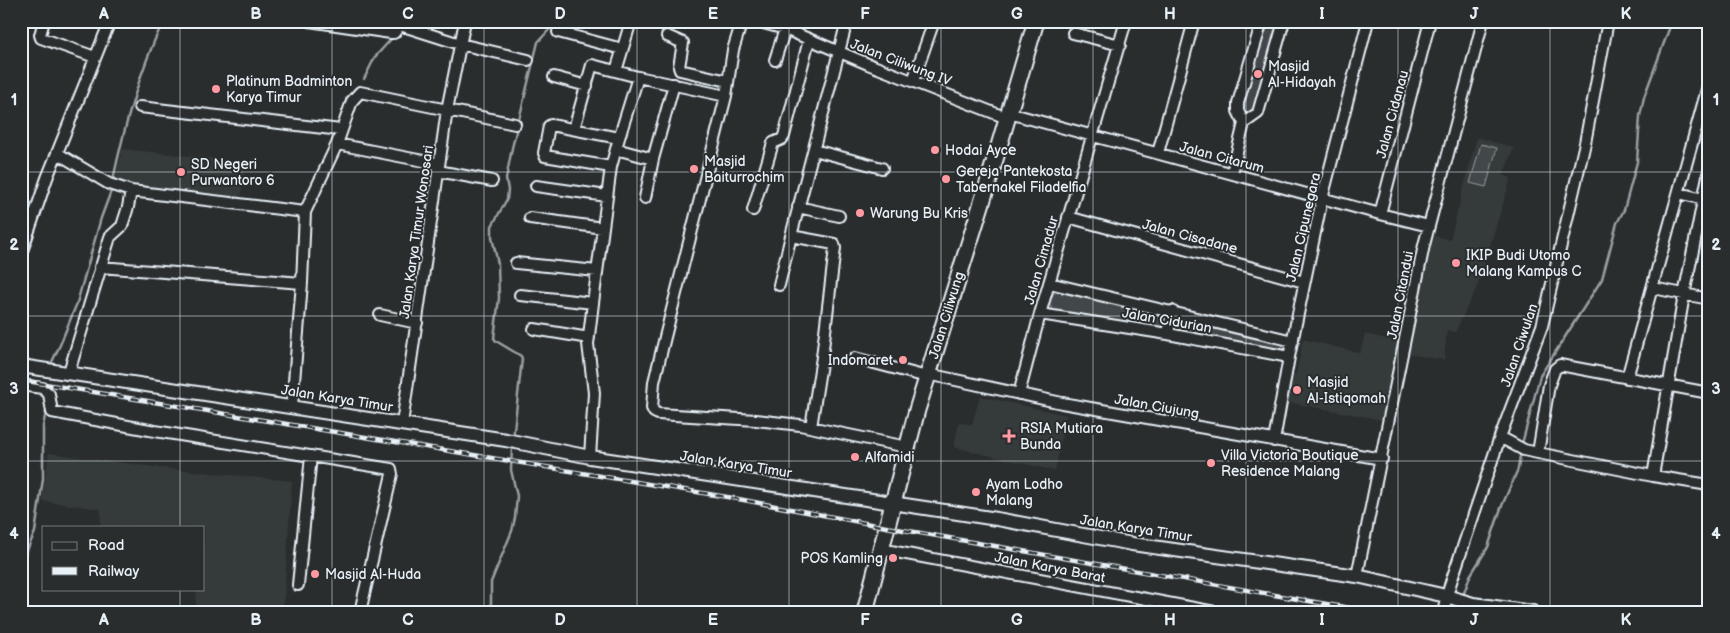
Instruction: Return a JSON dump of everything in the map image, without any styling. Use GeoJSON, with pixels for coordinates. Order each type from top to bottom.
{"type":"FeatureCollection","features":[{"type":"Feature","properties":{"kind":"main road","name":"Jalan Ciliwung"},"geometry":{"type":"LineString","coordinates":[[865,612],[907,448],[1036,21]]}},
{"type":"Feature","properties":{"kind":"street"},"geometry":{"type":"LineString","coordinates":[[44,21],[40,35],[41,38],[95,57]]}},
{"type":"Feature","properties":{"kind":"street"},"geometry":{"type":"LineString","coordinates":[[21,254],[25,231],[110,21]]}},
{"type":"Feature","properties":{"kind":"street"},"geometry":{"type":"LineString","coordinates":[[309,21],[390,33],[394,33],[400,23],[460,44],[528,60]]}},
{"type":"Feature","properties":{"kind":"street","name":"Jalan Karya Timur Wonosari"},"geometry":{"type":"LineString","coordinates":[[402,424],[438,167],[447,110],[465,21]]}},
{"type":"Feature","properties":{"kind":"street"},"geometry":{"type":"LineString","coordinates":[[616,71],[631,21]]}},
{"type":"Feature","properties":{"kind":"street"},"geometry":{"type":"LineString","coordinates":[[742,21],[734,50],[726,96],[664,337],[654,382],[652,408],[658,414],[756,420],[811,427],[907,448]]}},
{"type":"Feature","properties":{"kind":"street","name":"Jalan Ciliwung IV"},"geometry":{"type":"LineString","coordinates":[[756,21],[785,30],[839,53],[1008,116]]}},
{"type":"Feature","properties":{"kind":"street"},"geometry":{"type":"LineString","coordinates":[[779,285],[847,21]]}},
{"type":"Feature","properties":{"kind":"street"},"geometry":{"type":"LineString","coordinates":[[913,81],[934,21]]}},
{"type":"Feature","properties":{"kind":"street","name":"Jalan Cimadur"},"geometry":{"type":"LineString","coordinates":[[1019,394],[1040,314],[1126,21]]}},
{"type":"Feature","properties":{"kind":"street"},"geometry":{"type":"LineString","coordinates":[[1158,154],[1194,21]]}},
{"type":"Feature","properties":{"kind":"street"},"geometry":{"type":"LineString","coordinates":[[1232,174],[1244,123],[1238,111],[1238,103],[1262,21]]}},
{"type":"Feature","properties":{"kind":"street"},"geometry":{"type":"LineString","coordinates":[[1244,123],[1258,113],[1284,21]]}},
{"type":"Feature","properties":{"kind":"street","name":"Jalan Cipunegara"},"geometry":{"type":"LineString","coordinates":[[1274,441],[1289,357],[1322,199],[1368,21]]}},
{"type":"Feature","properties":{"kind":"street","name":"Jalan Cidanau"},"geometry":{"type":"LineString","coordinates":[[1380,214],[1430,21]]}},
{"type":"Feature","properties":{"kind":"street","name":"Jalan Citandui"},"geometry":{"type":"LineString","coordinates":[[1357,576],[1429,226],[1483,21]]}},
{"type":"Feature","properties":{"kind":"street","name":"Jalan Ciwulan"},"geometry":{"type":"LineString","coordinates":[[1443,612],[1457,600],[1500,437],[1542,326],[1585,143],[1608,21]]}},
{"type":"Feature","properties":{"kind":"street"},"geometry":{"type":"LineString","coordinates":[[775,60],[785,30]]}},
{"type":"Feature","properties":{"kind":"street"},"geometry":{"type":"LineString","coordinates":[[558,32],[622,50]]}},
{"type":"Feature","properties":{"kind":"street"},"geometry":{"type":"LineString","coordinates":[[1073,33],[1120,45]]}},
{"type":"Feature","properties":{"kind":"street"},"geometry":{"type":"LineString","coordinates":[[667,36],[683,42],[678,67],[680,70],[728,81]]}},
{"type":"Feature","properties":{"kind":"street"},"geometry":{"type":"LineString","coordinates":[[753,210],[773,143],[784,136],[809,40]]}},
{"type":"Feature","properties":{"kind":"street"},"geometry":{"type":"LineString","coordinates":[[574,129],[592,64],[638,77],[726,96]]}},
{"type":"Feature","properties":{"kind":"street"},"geometry":{"type":"LineString","coordinates":[[554,76],[587,86]]}},
{"type":"Feature","properties":{"kind":"street"},"geometry":{"type":"LineString","coordinates":[[590,457],[594,393],[589,354],[592,303],[612,167],[638,77]]}},
{"type":"Feature","properties":{"kind":"street"},"geometry":{"type":"LineString","coordinates":[[1627,378],[1709,82]]}},
{"type":"Feature","properties":{"kind":"street"},"geometry":{"type":"LineString","coordinates":[[645,198],[653,159],[674,84]]}},
{"type":"Feature","properties":{"kind":"street"},"geometry":{"type":"LineString","coordinates":[[292,406],[302,283],[305,212],[337,144],[352,101],[360,92],[515,124]]}},
{"type":"Feature","properties":{"kind":"street"},"geometry":{"type":"LineString","coordinates":[[140,107],[341,130]]}},
{"type":"Feature","properties":{"kind":"street","name":"Jalan Citarum"},"geometry":{"type":"LineString","coordinates":[[1008,116],[1092,135],[1322,199],[1429,226]]}},
{"type":"Feature","properties":{"kind":"street"},"geometry":{"type":"LineString","coordinates":[[612,167],[545,156],[550,125],[619,138]]}},
{"type":"Feature","properties":{"kind":"street"},"geometry":{"type":"LineString","coordinates":[[337,144],[492,181]]}},
{"type":"Feature","properties":{"kind":"street"},"geometry":{"type":"LineString","coordinates":[[616,149],[653,159]]}},
{"type":"Feature","properties":{"kind":"street"},"geometry":{"type":"LineString","coordinates":[[814,150],[882,168]]}},
{"type":"Feature","properties":{"kind":"street"},"geometry":{"type":"LineString","coordinates":[[57,153],[109,184],[131,191],[305,212]]}},
{"type":"Feature","properties":{"kind":"street"},"geometry":{"type":"LineString","coordinates":[[1652,476],[1684,295],[1704,204],[1709,171]]}},
{"type":"Feature","properties":{"kind":"street"},"geometry":{"type":"LineString","coordinates":[[536,186],[607,196]]}},
{"type":"Feature","properties":{"kind":"street"},"geometry":{"type":"LineString","coordinates":[[69,372],[110,236],[122,226],[126,218],[131,191]]}},
{"type":"Feature","properties":{"kind":"street"},"geometry":{"type":"LineString","coordinates":[[1679,193],[1704,204]]}},
{"type":"Feature","properties":{"kind":"street"},"geometry":{"type":"LineString","coordinates":[[798,207],[839,216]]}},
{"type":"Feature","properties":{"kind":"street","name":"Jalan Cisadane"},"geometry":{"type":"LineString","coordinates":[[1068,217],[1304,282]]}},
{"type":"Feature","properties":{"kind":"street"},"geometry":{"type":"LineString","coordinates":[[530,218],[603,228]]}},
{"type":"Feature","properties":{"kind":"street"},"geometry":{"type":"LineString","coordinates":[[791,236],[834,244],[835,248],[822,357],[811,427]]}},
{"type":"Feature","properties":{"kind":"street"},"geometry":{"type":"LineString","coordinates":[[516,263],[597,271]]}},
{"type":"Feature","properties":{"kind":"street"},"geometry":{"type":"LineString","coordinates":[[100,267],[302,283]]}},
{"type":"Feature","properties":{"kind":"street","name":"Jalan Cidurian"},"geometry":{"type":"LineString","coordinates":[[1049,283],[1293,341]]}},
{"type":"Feature","properties":{"kind":"street"},"geometry":{"type":"LineString","coordinates":[[1653,288],[1709,299]]}},
{"type":"Feature","properties":{"kind":"street"},"geometry":{"type":"LineString","coordinates":[[520,295],[592,303]]}},
{"type":"Feature","properties":{"kind":"street"},"geometry":{"type":"LineString","coordinates":[[1168,334],[1172,311]]}},
{"type":"Feature","properties":{"kind":"street","name":"Jalan Cidurian"},"geometry":{"type":"LineString","coordinates":[[1040,314],[1168,334],[1289,357]]}},
{"type":"Feature","properties":{"kind":"street"},"geometry":{"type":"LineString","coordinates":[[380,315],[417,323]]}},
{"type":"Feature","properties":{"kind":"street"},"geometry":{"type":"LineString","coordinates":[[534,329],[589,338]]}},
{"type":"Feature","properties":{"kind":"street","name":"Jalan Ciujung"},"geometry":{"type":"LineString","coordinates":[[854,358],[928,376],[1019,394],[1382,459]]}},
{"type":"Feature","properties":{"kind":"street"},"geometry":{"type":"LineString","coordinates":[[1538,453],[1549,384],[1555,369],[1560,365],[1667,386],[1709,392]]}},
{"type":"Feature","properties":{"kind":"street","name":"Jalan Karya Timur"},"geometry":{"type":"LineString","coordinates":[[21,366],[506,440],[590,457],[997,519],[1132,544],[1357,576],[1457,600],[1533,612]]}},
{"type":"Feature","properties":{"kind":"street"},"geometry":{"type":"LineString","coordinates":[[21,385],[45,391],[52,412],[390,469],[392,474],[360,612]]}},
{"type":"Feature","properties":{"kind":"street"},"geometry":{"type":"LineString","coordinates":[[1500,437],[1524,450],[1652,476],[1709,485]]}},
{"type":"Feature","properties":{"kind":"street"},"geometry":{"type":"LineString","coordinates":[[298,584],[311,456]]}},
{"type":"Feature","properties":{"kind":"street","name":"Jalan Karya Barat"},"geometry":{"type":"LineString","coordinates":[[880,549],[1215,612]]}},
{"type":"Feature","properties":{"kind":"shaded area"},"geometry":{"type":"Polygon","coordinates":[[[1265,21],[1281,21],[1256,109],[1250,114],[1243,111],[1241,105],[1265,21]]]}},
{"type":"Feature","properties":{"kind":"shaded area","name":"IKIP Budi Utomo Malang Kampus C"},"geometry":{"type":"Polygon","coordinates":[[[1477,137],[1514,148],[1503,175],[1511,178],[1477,287],[1455,332],[1447,330],[1444,360],[1409,354],[1433,235],[1450,240],[1477,137]]]}},
{"type":"Feature","properties":{"kind":"shaded area"},"geometry":{"type":"Polygon","coordinates":[[[1481,144],[1497,148],[1486,187],[1470,183],[1481,144]]]}},
{"type":"Feature","properties":{"kind":"shaded area","name":"SD Negeri Purwantoro 6"},"geometry":{"type":"Polygon","coordinates":[[[122,149],[245,162],[241,200],[131,187],[115,183],[122,149]]]}},
{"type":"Feature","properties":{"kind":"shaded area"},"geometry":{"type":"Polygon","coordinates":[[[1058,292],[1164,315],[1166,318],[1165,327],[1161,329],[1053,310],[1049,304],[1050,300],[1052,295],[1058,292]]]}},
{"type":"Feature","properties":{"kind":"shaded area"},"geometry":{"type":"Polygon","coordinates":[[[1177,317],[1283,343],[1286,347],[1283,349],[1176,332],[1173,329],[1174,319],[1177,317]]]}},
{"type":"Feature","properties":{"kind":"shaded area"},"geometry":{"type":"Polygon","coordinates":[[[1365,334],[1399,342],[1383,420],[1287,402],[1292,374],[1296,375],[1303,339],[1360,353],[1365,334]]]}},
{"type":"Feature","properties":{"kind":"shaded area","name":"RSIA Mutiara Bunda"},"geometry":{"type":"Polygon","coordinates":[[[980,396],[1066,415],[1055,471],[954,447],[959,422],[972,425],[980,396]]]}},
{"type":"Feature","properties":{"kind":"shaded area"},"geometry":{"type":"Polygon","coordinates":[[[49,453],[161,468],[292,481],[283,612],[195,612],[197,590],[205,590],[205,526],[100,526],[101,509],[42,501],[49,453]]]}},
{"type":"Feature","properties":{"kind":"waterway"},"geometry":{"type":"LineString","coordinates":[[513,439],[522,359],[521,356],[494,338],[499,298],[498,264],[492,237],[492,226],[507,199],[506,179],[512,148],[538,42],[557,21]]}},
{"type":"Feature","properties":{"kind":"waterway"},"geometry":{"type":"LineString","coordinates":[[1522,444],[1540,376],[1602,279],[1617,223],[1624,210],[1637,162],[1640,116],[1644,97],[1672,21]]}},
{"type":"Feature","properties":{"kind":"waterway"},"geometry":{"type":"LineString","coordinates":[[113,180],[132,102],[145,63],[161,26]]}},
{"type":"Feature","properties":{"kind":"waterway"},"geometry":{"type":"LineString","coordinates":[[364,79],[375,57],[393,37]]}},
{"type":"Feature","properties":{"kind":"waterway"},"geometry":{"type":"LineString","coordinates":[[51,364],[77,303],[101,218],[111,191]]}},
{"type":"Feature","properties":{"kind":"waterway"},"geometry":{"type":"LineString","coordinates":[[21,564],[35,532],[43,479],[43,426],[47,407]]}},
{"type":"Feature","properties":{"kind":"waterway"},"geometry":{"type":"LineString","coordinates":[[491,612],[491,582],[512,531],[515,518],[517,496],[511,470],[512,447]]}},
{"type":"Feature","properties":{"kind":"waterway"},"geometry":{"type":"LineString","coordinates":[[1463,596],[1470,576],[1488,547],[1501,508],[1518,469],[1520,456]]}},
{"type":"Feature","properties":{"kind":"railway"},"geometry":{"type":"LineString","coordinates":[[21,380],[733,498],[886,527],[1372,612]]}},
{"type":"Feature","properties":{"kind":"place","name":"Masjid Al-Hidayah"},"geometry":{"type":"Point","coordinates":[1258,74]}},
{"type":"Feature","properties":{"kind":"place","name":"Platinum Badminton Karya Timur"},"geometry":{"type":"Point","coordinates":[216,89]}},
{"type":"Feature","properties":{"kind":"place","name":"Hodai Ayce"},"geometry":{"type":"Point","coordinates":[935,150]}},
{"type":"Feature","properties":{"kind":"place","name":"Masjid Baiturrochim"},"geometry":{"type":"Point","coordinates":[694,169]}},
{"type":"Feature","properties":{"kind":"place","name":"SD Negeri Purwantoro 6"},"geometry":{"type":"Point","coordinates":[181,172]}},
{"type":"Feature","properties":{"kind":"place","name":"Gereja Pantekosta Tabernakel Filadelfia"},"geometry":{"type":"Point","coordinates":[946,179]}},
{"type":"Feature","properties":{"kind":"place","name":"Warung Bu Kris"},"geometry":{"type":"Point","coordinates":[860,213]}},
{"type":"Feature","properties":{"kind":"place","name":"IKIP Budi Utomo Malang Kampus C"},"geometry":{"type":"Point","coordinates":[1456,263]}},
{"type":"Feature","properties":{"kind":"place","name":"Indomaret"},"geometry":{"type":"Point","coordinates":[903,360]}},
{"type":"Feature","properties":{"kind":"place","name":"Masjid Al-Istiqomah"},"geometry":{"type":"Point","coordinates":[1297,390]}},
{"type":"Feature","properties":{"kind":"place","name":"RSIA Mutiara Bunda"},"geometry":{"type":"Point","coordinates":[1009,436]}},
{"type":"Feature","properties":{"kind":"place","name":"Alfamidi"},"geometry":{"type":"Point","coordinates":[855,457]}},
{"type":"Feature","properties":{"kind":"place","name":"Villa Victoria Boutique Residence Malang"},"geometry":{"type":"Point","coordinates":[1211,463]}},
{"type":"Feature","properties":{"kind":"place","name":"Ayam Lodho Malang"},"geometry":{"type":"Point","coordinates":[976,492]}},
{"type":"Feature","properties":{"kind":"place","name":"POS Kamling"},"geometry":{"type":"Point","coordinates":[893,558]}},
{"type":"Feature","properties":{"kind":"place","name":"Masjid Al-Huda"},"geometry":{"type":"Point","coordinates":[315,574]}}]}
